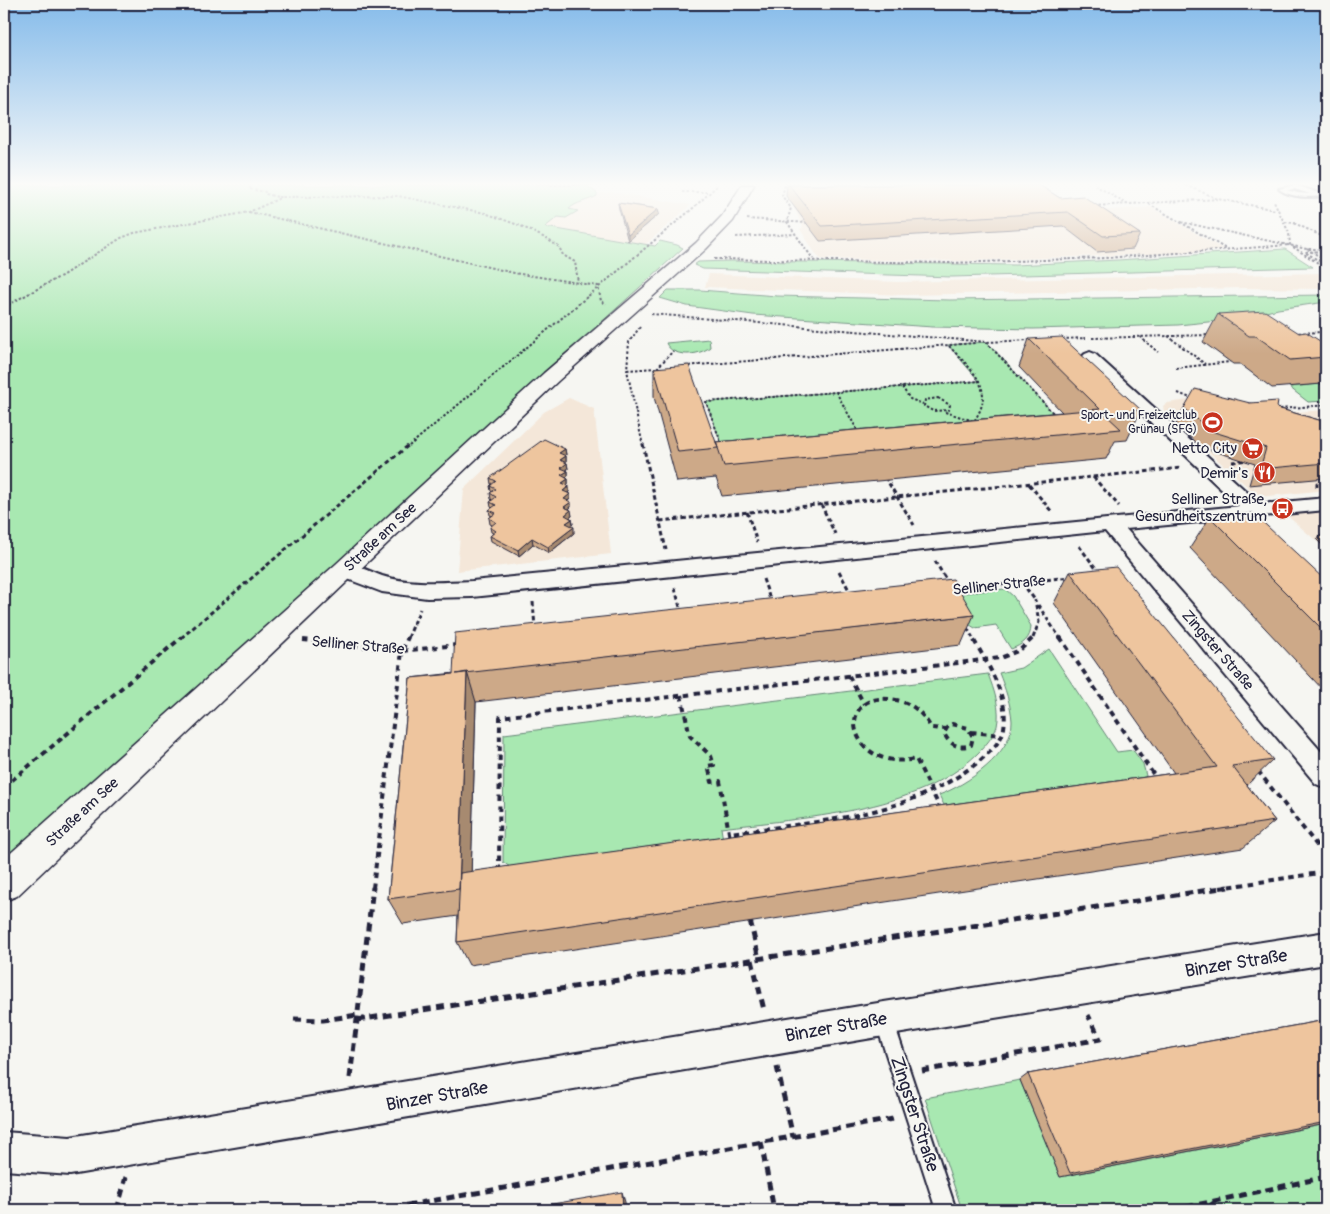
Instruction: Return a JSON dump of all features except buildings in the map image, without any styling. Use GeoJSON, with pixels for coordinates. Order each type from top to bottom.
{"type":"FeatureCollection","features":[{"type":"Feature","properties":{"kind":"main road","name":"Straße am See"},"geometry":{"type":"LineString","coordinates":[[4,884],[345,570],[551,377],[704,242]]}},
{"type":"Feature","properties":{"kind":"street"},"geometry":{"type":"LineString","coordinates":[[1090,357],[1256,511]]}},
{"type":"Feature","properties":{"kind":"street"},"geometry":{"type":"LineString","coordinates":[[345,570],[382,584],[428,590],[472,589],[1121,522],[1326,504]]}},
{"type":"Feature","properties":{"kind":"street","name":"Zingster Straße"},"geometry":{"type":"LineString","coordinates":[[1121,522],[1326,776]]}},
{"type":"Feature","properties":{"kind":"street","name":"Binzer Straße"},"geometry":{"type":"LineString","coordinates":[[4,1151],[70,1156],[884,1019],[1326,948]]}},
{"type":"Feature","properties":{"kind":"lane","name":"Zingster Straße"},"geometry":{"type":"LineString","coordinates":[[884,1019],[946,1210]]}},
{"type":"Feature","properties":{"kind":"path"},"geometry":{"type":"LineString","coordinates":[[4,307],[63,275],[115,242]]}},
{"type":"Feature","properties":{"kind":"path"},"geometry":{"type":"LineString","coordinates":[[378,242],[514,273],[598,286]]}},
{"type":"Feature","properties":{"kind":"path"},"geometry":{"type":"LineString","coordinates":[[549,242],[559,247],[563,255],[575,262],[578,282]]}},
{"type":"Feature","properties":{"kind":"path"},"geometry":{"type":"LineString","coordinates":[[4,787],[652,242]]}},
{"type":"Feature","properties":{"kind":"path"},"geometry":{"type":"LineString","coordinates":[[800,242],[813,260]]}},
{"type":"Feature","properties":{"kind":"path"},"geometry":{"type":"LineString","coordinates":[[1214,242],[1228,250]]}},
{"type":"Feature","properties":{"kind":"path"},"geometry":{"type":"LineString","coordinates":[[1270,242],[1307,249],[1326,250]]}},
{"type":"Feature","properties":{"kind":"path"},"geometry":{"type":"LineString","coordinates":[[1290,246],[1291,242]]}},
{"type":"Feature","properties":{"kind":"path"},"geometry":{"type":"LineString","coordinates":[[687,258],[950,263],[1105,258],[1290,246],[1326,267]]}},
{"type":"Feature","properties":{"kind":"path"},"geometry":{"type":"LineString","coordinates":[[1307,249],[1326,260]]}},
{"type":"Feature","properties":{"kind":"path"},"geometry":{"type":"LineString","coordinates":[[1326,250],[1305,252],[1326,267]]}},
{"type":"Feature","properties":{"kind":"path"},"geometry":{"type":"LineString","coordinates":[[650,314],[987,342],[1058,418]]}},
{"type":"Feature","properties":{"kind":"path"},"geometry":{"type":"LineString","coordinates":[[644,321],[629,342],[627,370],[670,569],[684,620]]}},
{"type":"Feature","properties":{"kind":"path"},"geometry":{"type":"LineString","coordinates":[[1289,333],[1326,332]]}},
{"type":"Feature","properties":{"kind":"path"},"geometry":{"type":"LineString","coordinates":[[1056,339],[1216,335]]}},
{"type":"Feature","properties":{"kind":"path"},"geometry":{"type":"LineString","coordinates":[[1167,336],[1206,365]]}},
{"type":"Feature","properties":{"kind":"path"},"geometry":{"type":"LineString","coordinates":[[1140,337],[1158,352]]}},
{"type":"Feature","properties":{"kind":"path"},"geometry":{"type":"LineString","coordinates":[[677,367],[1031,340]]}},
{"type":"Feature","properties":{"kind":"path"},"geometry":{"type":"LineString","coordinates":[[948,345],[980,381],[984,392],[981,412],[969,425]]}},
{"type":"Feature","properties":{"kind":"path"},"geometry":{"type":"LineString","coordinates":[[657,368],[673,351]]}},
{"type":"Feature","properties":{"kind":"path"},"geometry":{"type":"LineString","coordinates":[[1176,368],[1230,362]]}},
{"type":"Feature","properties":{"kind":"path"},"geometry":{"type":"LineString","coordinates":[[627,370],[667,368]]}},
{"type":"Feature","properties":{"kind":"path"},"geometry":{"type":"LineString","coordinates":[[723,446],[706,402],[980,381]]}},
{"type":"Feature","properties":{"kind":"path"},"geometry":{"type":"LineString","coordinates":[[902,387],[910,399],[923,404],[933,411],[945,412],[974,421]]}},
{"type":"Feature","properties":{"kind":"path"},"geometry":{"type":"LineString","coordinates":[[836,392],[863,441]]}},
{"type":"Feature","properties":{"kind":"path"},"geometry":{"type":"LineString","coordinates":[[1178,393],[1197,401]]}},
{"type":"Feature","properties":{"kind":"path"},"geometry":{"type":"LineString","coordinates":[[923,404],[928,398],[943,400],[951,408],[945,412]]}},
{"type":"Feature","properties":{"kind":"path"},"geometry":{"type":"LineString","coordinates":[[1278,410],[1326,406]]}},
{"type":"Feature","properties":{"kind":"path"},"geometry":{"type":"LineString","coordinates":[[660,521],[1182,468]]}},
{"type":"Feature","properties":{"kind":"path"},"geometry":{"type":"LineString","coordinates":[[884,476],[897,496]]}},
{"type":"Feature","properties":{"kind":"path"},"geometry":{"type":"LineString","coordinates":[[1093,477],[1121,522]]}},
{"type":"Feature","properties":{"kind":"path"},"geometry":{"type":"LineString","coordinates":[[1029,483],[1100,574],[1092,575]]}},
{"type":"Feature","properties":{"kind":"path"},"geometry":{"type":"LineString","coordinates":[[820,504],[850,593]]}},
{"type":"Feature","properties":{"kind":"path"},"geometry":{"type":"LineString","coordinates":[[746,512],[774,610]]}},
{"type":"Feature","properties":{"kind":"path","name":"Selliner Straße"},"geometry":{"type":"LineString","coordinates":[[952,590],[1075,577]]}},
{"type":"Feature","properties":{"kind":"path"},"geometry":{"type":"LineString","coordinates":[[1022,582],[1158,781],[1148,782]]}},
{"type":"Feature","properties":{"kind":"path"},"geometry":{"type":"LineString","coordinates":[[532,584],[535,636]]}},
{"type":"Feature","properties":{"kind":"path"},"geometry":{"type":"LineString","coordinates":[[346,1111],[402,651],[428,590]]}},
{"type":"Feature","properties":{"kind":"path"},"geometry":{"type":"LineString","coordinates":[[508,870],[499,872],[500,717],[986,660],[1015,653],[1025,648],[1033,640],[1038,619],[1035,600]]}},
{"type":"Feature","properties":{"kind":"path"},"geometry":{"type":"LineString","coordinates":[[729,833],[864,815],[932,791],[973,767],[988,753],[1001,735],[1004,730],[1005,719],[995,679],[966,625]]}},
{"type":"Feature","properties":{"kind":"path","name":"Selliner Straße"},"geometry":{"type":"LineString","coordinates":[[272,637],[402,651],[459,645]]}},
{"type":"Feature","properties":{"kind":"path"},"geometry":{"type":"LineString","coordinates":[[849,676],[864,704]]}},
{"type":"Feature","properties":{"kind":"path"},"geometry":{"type":"LineString","coordinates":[[681,695],[690,736],[711,756],[714,765],[708,766],[712,782],[720,781],[731,842]]}},
{"type":"Feature","properties":{"kind":"path"},"geometry":{"type":"LineString","coordinates":[[945,729],[946,738],[949,743],[961,748],[970,745],[973,741],[968,728],[957,724],[952,724],[945,729],[931,728],[925,717],[919,712],[900,700],[885,698],[872,700],[864,704],[855,717],[854,729],[860,741],[870,752],[885,759],[901,762],[916,759],[942,811],[951,810]]}},
{"type":"Feature","properties":{"kind":"path"},"geometry":{"type":"LineString","coordinates":[[971,732],[1001,735]]}},
{"type":"Feature","properties":{"kind":"path"},"geometry":{"type":"LineString","coordinates":[[1253,765],[1326,857]]}},
{"type":"Feature","properties":{"kind":"path"},"geometry":{"type":"LineString","coordinates":[[294,1019],[323,1020],[357,1017],[759,959],[1326,872]]}},
{"type":"Feature","properties":{"kind":"path"},"geometry":{"type":"LineString","coordinates":[[749,916],[759,959]]}},
{"type":"Feature","properties":{"kind":"path"},"geometry":{"type":"LineString","coordinates":[[752,960],[793,1137]]}},
{"type":"Feature","properties":{"kind":"path"},"geometry":{"type":"LineString","coordinates":[[902,1075],[1100,1038],[1076,988]]}},
{"type":"Feature","properties":{"kind":"path"},"geometry":{"type":"LineString","coordinates":[[380,1210],[915,1115]]}},
{"type":"Feature","properties":{"kind":"path"},"geometry":{"type":"LineString","coordinates":[[761,1142],[774,1210]]}},
{"type":"Feature","properties":{"kind":"path"},"geometry":{"type":"LineString","coordinates":[[1173,1210],[1326,1177]]}},
{"type":"Feature","properties":{"kind":"path"},"geometry":{"type":"LineString","coordinates":[[1211,1202],[1217,1210]]}},
{"type":"Feature","properties":{"kind":"shaded area"},"geometry":{"type":"Polygon","coordinates":[[[632,242],[649,242],[646,244],[632,242]]]}},
{"type":"Feature","properties":{"kind":"shaded area"},"geometry":{"type":"Polygon","coordinates":[[[808,242],[1210,242],[1223,249],[1181,253],[963,261],[821,259],[808,242]]]}},
{"type":"Feature","properties":{"kind":"shaded area"},"geometry":{"type":"Polygon","coordinates":[[[1326,273],[1326,289],[1245,288],[905,295],[705,287],[709,274],[898,282],[1326,273]]]}},
{"type":"Feature","properties":{"kind":"shaded area"},"geometry":{"type":"Polygon","coordinates":[[[569,398],[594,409],[611,554],[457,571],[464,489],[544,412],[569,398]]]}},
{"type":"Feature","properties":{"kind":"shaded area"},"geometry":{"type":"Polygon","coordinates":[[[1189,400],[1240,416],[1326,410],[1326,490],[1259,497],[1164,412],[1163,406],[1167,403],[1189,400]]]}},
{"type":"Feature","properties":{"kind":"shaded area"},"geometry":{"type":"Polygon","coordinates":[[[1326,495],[1326,549],[1271,502],[1326,495]]]}},
{"type":"Feature","properties":{"kind":"green space"},"geometry":{"type":"Polygon","coordinates":[[[4,242],[630,242],[655,246],[659,242],[663,242],[683,248],[4,865],[4,242]]]}},
{"type":"Feature","properties":{"kind":"green space"},"geometry":{"type":"Polygon","coordinates":[[[1285,249],[1313,267],[952,277],[703,269],[694,265],[698,262],[730,261],[1015,265],[1285,249]]]}},
{"type":"Feature","properties":{"kind":"green space"},"geometry":{"type":"Polygon","coordinates":[[[668,290],[700,290],[777,296],[950,300],[1326,295],[1326,302],[1278,309],[1238,319],[1178,325],[1033,329],[933,327],[753,315],[687,306],[660,298],[668,290]]]}},
{"type":"Feature","properties":{"kind":"green space"},"geometry":{"type":"Polygon","coordinates":[[[709,339],[710,347],[693,354],[674,351],[666,343],[709,339]]]}},
{"type":"Feature","properties":{"kind":"green space"},"geometry":{"type":"Polygon","coordinates":[[[987,342],[1071,432],[729,464],[706,402],[979,381],[948,345],[987,342]]]}},
{"type":"Feature","properties":{"kind":"green space"},"geometry":{"type":"Polygon","coordinates":[[[1326,365],[1326,401],[1308,402],[1289,387],[1321,384],[1326,365]]]}},
{"type":"Feature","properties":{"kind":"green space"},"geometry":{"type":"Polygon","coordinates":[[[1005,589],[1013,596],[1031,626],[1028,638],[1019,646],[1011,649],[996,625],[975,628],[970,625],[952,594],[1005,589]]]}},
{"type":"Feature","properties":{"kind":"green space"},"geometry":{"type":"Polygon","coordinates":[[[1049,649],[1117,752],[1133,750],[1143,764],[1146,776],[1144,779],[945,807],[939,795],[962,784],[986,767],[1005,745],[1010,733],[1012,721],[1010,709],[999,673],[1021,668],[1049,649]]]}},
{"type":"Feature","properties":{"kind":"green space"},"geometry":{"type":"Polygon","coordinates":[[[988,674],[995,693],[997,706],[998,720],[994,733],[977,754],[952,774],[923,789],[891,801],[821,816],[721,828],[723,840],[510,867],[503,862],[504,734],[988,674]]]}},
{"type":"Feature","properties":{"kind":"green space"},"geometry":{"type":"Polygon","coordinates":[[[1020,1080],[1060,1177],[1326,1124],[1326,1210],[962,1210],[925,1098],[1020,1080]]]}},
{"type":"Feature","properties":{"kind":"place","name":"Sport- und Freizeitclub Grünau (SFG)"},"geometry":{"type":"Point","coordinates":[1213,422]}},
{"type":"Feature","properties":{"kind":"place","name":"Netto City"},"geometry":{"type":"Point","coordinates":[1253,448]}},
{"type":"Feature","properties":{"kind":"place","name":"Demir's"},"geometry":{"type":"Point","coordinates":[1264,473]}},
{"type":"Feature","properties":{"kind":"place","name":"Selliner Straße, Gesundheitszentrum"},"geometry":{"type":"Point","coordinates":[1283,508]}}]}
